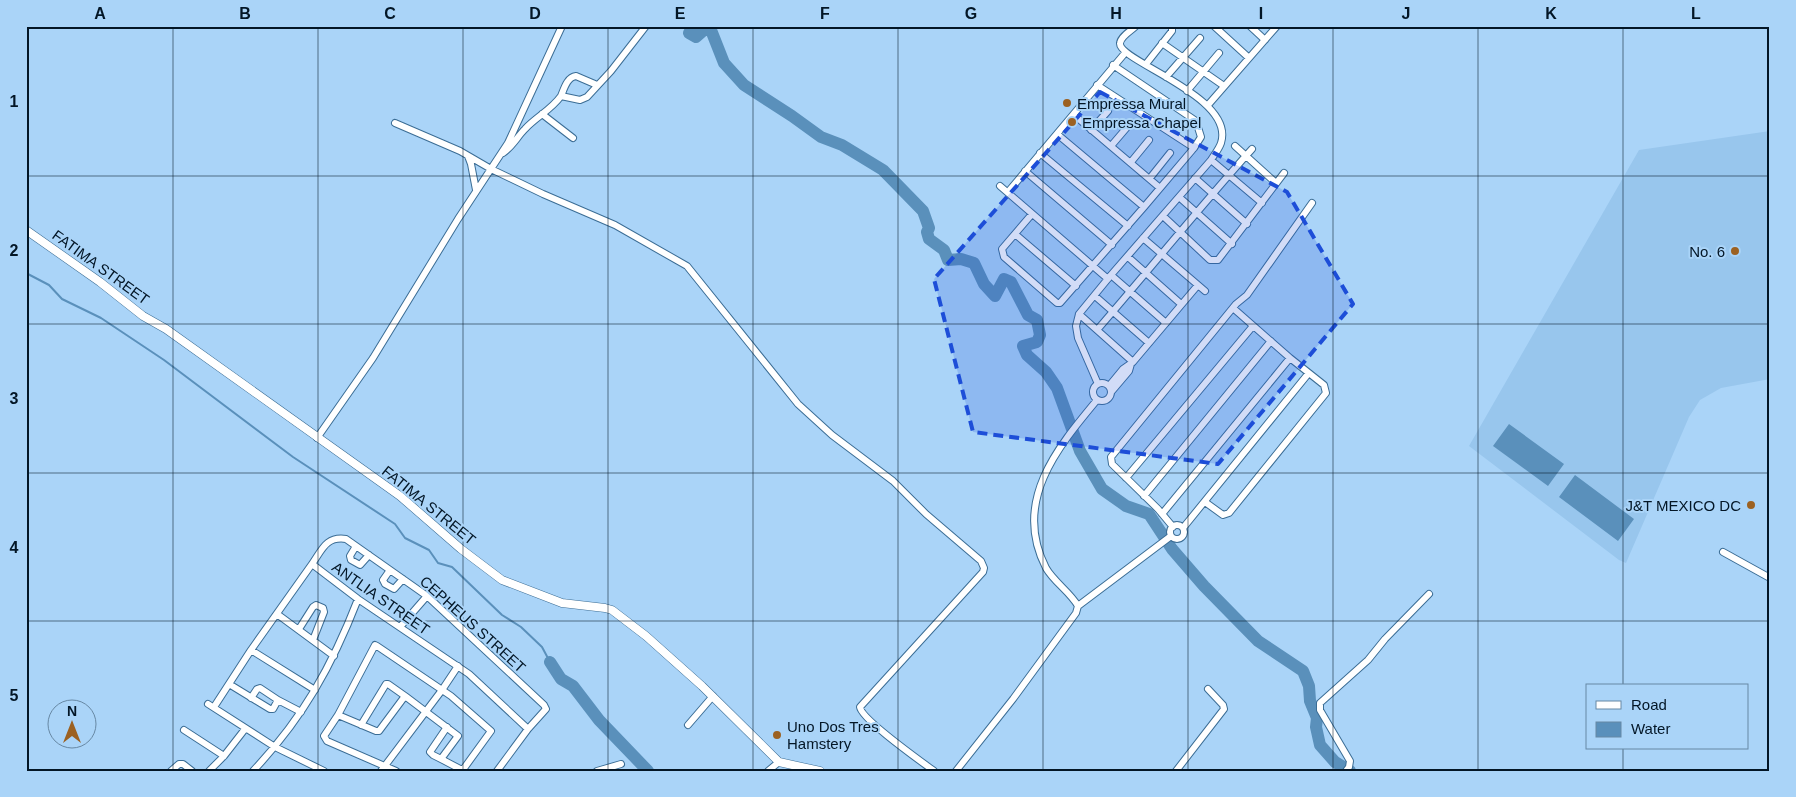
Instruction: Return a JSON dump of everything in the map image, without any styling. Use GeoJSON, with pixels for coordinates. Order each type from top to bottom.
{"type":"FeatureCollection","features":[{"type":"Feature","properties":{"kind":"street"},"geometry":{"type":"LineString","coordinates":[[317,438],[373,358],[476,190],[508,143],[562,26]]}},
{"type":"Feature","properties":{"kind":"street"},"geometry":{"type":"LineString","coordinates":[[561,96],[584,100],[611,71],[646,26]]}},
{"type":"Feature","properties":{"kind":"street"},"geometry":{"type":"LineString","coordinates":[[1098,384],[1078,338],[1076,326],[1080,314],[1109,277],[1128,258],[1211,160],[1221,143],[1222,133],[1219,121],[1208,105],[1146,64],[1125,53],[1121,48],[1120,42],[1122,39],[1136,26]]}},
{"type":"Feature","properties":{"kind":"street"},"geometry":{"type":"LineString","coordinates":[[1146,64],[1172,31],[1172,26]]}},
{"type":"Feature","properties":{"kind":"street"},"geometry":{"type":"LineString","coordinates":[[1214,26],[1249,58]]}},
{"type":"Feature","properties":{"kind":"street"},"geometry":{"type":"LineString","coordinates":[[1250,26],[1265,40]]}},
{"type":"Feature","properties":{"kind":"street"},"geometry":{"type":"LineString","coordinates":[[1208,105],[1277,26]]}},
{"type":"Feature","properties":{"kind":"street"},"geometry":{"type":"LineString","coordinates":[[1166,77],[1200,38]]}},
{"type":"Feature","properties":{"kind":"street"},"geometry":{"type":"LineString","coordinates":[[1162,43],[1224,86]]}},
{"type":"Feature","properties":{"kind":"street"},"geometry":{"type":"LineString","coordinates":[[1008,192],[1125,53]]}},
{"type":"Feature","properties":{"kind":"street"},"geometry":{"type":"LineString","coordinates":[[1187,91],[1219,53]]}},
{"type":"Feature","properties":{"kind":"street"},"geometry":{"type":"LineString","coordinates":[[1032,214],[1002,248],[1004,257],[1057,303],[1060,303],[1112,245],[1194,148],[1201,137],[1196,121],[1113,65]]}},
{"type":"Feature","properties":{"kind":"street"},"geometry":{"type":"LineString","coordinates":[[500,156],[509,149],[524,130],[551,108],[561,96],[569,78],[572,76],[597,85]]}},
{"type":"Feature","properties":{"kind":"street"},"geometry":{"type":"LineString","coordinates":[[1097,85],[1194,148]]}},
{"type":"Feature","properties":{"kind":"street"},"geometry":{"type":"LineString","coordinates":[[1092,130],[1108,111]]}},
{"type":"Feature","properties":{"kind":"street"},"geometry":{"type":"LineString","coordinates":[[542,114],[574,138]]}},
{"type":"Feature","properties":{"kind":"street"},"geometry":{"type":"LineString","coordinates":[[1074,115],[1160,188]]}},
{"type":"Feature","properties":{"kind":"street"},"geometry":{"type":"LineString","coordinates":[[395,123],[434,139],[491,169],[615,225],[687,266],[798,404],[832,435],[893,481],[926,514],[983,564],[983,572],[860,707],[860,711],[864,716],[934,771]]}},
{"type":"Feature","properties":{"kind":"street"},"geometry":{"type":"LineString","coordinates":[[1111,146],[1129,125]]}},
{"type":"Feature","properties":{"kind":"street"},"geometry":{"type":"LineString","coordinates":[[1057,134],[1144,207]]}},
{"type":"Feature","properties":{"kind":"street"},"geometry":{"type":"LineString","coordinates":[[1131,162],[1149,140]]}},
{"type":"Feature","properties":{"kind":"street"},"geometry":{"type":"LineString","coordinates":[[1234,146],[1276,183]]}},
{"type":"Feature","properties":{"kind":"street"},"geometry":{"type":"LineString","coordinates":[[1097,330],[1252,149]]}},
{"type":"Feature","properties":{"kind":"street"},"geometry":{"type":"LineString","coordinates":[[1040,153],[1128,226]]}},
{"type":"Feature","properties":{"kind":"street"},"geometry":{"type":"LineString","coordinates":[[1150,178],[1170,153]]}},
{"type":"Feature","properties":{"kind":"street"},"geometry":{"type":"LineString","coordinates":[[467,155],[471,164],[476,190]]}},
{"type":"Feature","properties":{"kind":"street"},"geometry":{"type":"LineString","coordinates":[[1211,160],[1262,203]]}},
{"type":"Feature","properties":{"kind":"street"},"geometry":{"type":"LineString","coordinates":[[1026,171],[1112,245]]}},
{"type":"Feature","properties":{"kind":"street"},"geometry":{"type":"LineString","coordinates":[[1163,216],[1214,262],[1232,244],[1284,172]]}},
{"type":"Feature","properties":{"kind":"street"},"geometry":{"type":"LineString","coordinates":[[1195,178],[1247,224]]}},
{"type":"Feature","properties":{"kind":"street"},"geometry":{"type":"LineString","coordinates":[[1000,186],[1092,266],[1130,292],[1166,323]]}},
{"type":"Feature","properties":{"kind":"street"},"geometry":{"type":"LineString","coordinates":[[1179,197],[1232,244]]}},
{"type":"Feature","properties":{"kind":"street"},"geometry":{"type":"LineString","coordinates":[[1172,527],[1162,514],[1112,464],[1111,457],[1236,304],[1247,296],[1312,203]]}},
{"type":"Feature","properties":{"kind":"street","name":"FATIMA STREET"},"geometry":{"type":"LineString","coordinates":[[26,230],[100,282],[143,316],[166,329],[400,496],[461,549],[502,580],[562,603],[612,610],[646,636],[713,696],[779,762]]}},
{"type":"Feature","properties":{"kind":"street"},"geometry":{"type":"LineString","coordinates":[[1015,234],[1076,286]]}},
{"type":"Feature","properties":{"kind":"street"},"geometry":{"type":"LineString","coordinates":[[1143,238],[1205,291]]}},
{"type":"Feature","properties":{"kind":"street"},"geometry":{"type":"LineString","coordinates":[[1128,258],[1181,304]]}},
{"type":"Feature","properties":{"kind":"street"},"geometry":{"type":"LineString","coordinates":[[1097,400],[1106,401],[1110,397],[1110,388],[1129,371],[1132,363],[1198,285]]}},
{"type":"Feature","properties":{"kind":"street"},"geometry":{"type":"LineString","coordinates":[[1095,296],[1149,343]]}},
{"type":"Feature","properties":{"kind":"street"},"geometry":{"type":"LineString","coordinates":[[1205,502],[1224,515],[1229,513],[1325,396],[1326,392],[1324,385],[1308,374],[1233,308]]}},
{"type":"Feature","properties":{"kind":"street"},"geometry":{"type":"LineString","coordinates":[[1080,314],[1132,363]]}},
{"type":"Feature","properties":{"kind":"street"},"geometry":{"type":"LineString","coordinates":[[1126,478],[1253,326]]}},
{"type":"Feature","properties":{"kind":"street"},"geometry":{"type":"LineString","coordinates":[[1144,496],[1271,341]]}},
{"type":"Feature","properties":{"kind":"street"},"geometry":{"type":"LineString","coordinates":[[1162,514],[1290,358]]}},
{"type":"Feature","properties":{"kind":"street"},"geometry":{"type":"LineString","coordinates":[[1183,528],[1308,374]]}},
{"type":"Feature","properties":{"kind":"street"},"geometry":{"type":"LineString","coordinates":[[1097,400],[1093,392],[1098,384],[1104,383],[1110,388]]}},
{"type":"Feature","properties":{"kind":"street"},"geometry":{"type":"LineString","coordinates":[[1078,606],[1074,599],[1047,570],[1040,554],[1036,532],[1037,498],[1041,482],[1067,436],[1097,400]]}},
{"type":"Feature","properties":{"kind":"street"},"geometry":{"type":"LineString","coordinates":[[1172,527],[1180,526],[1183,528]]}},
{"type":"Feature","properties":{"kind":"street"},"geometry":{"type":"LineString","coordinates":[[956,771],[1013,699],[1076,613],[1078,606],[1170,537],[1172,527]]}},
{"type":"Feature","properties":{"kind":"street"},"geometry":{"type":"LineString","coordinates":[[1170,537],[1180,539],[1185,533],[1183,528]]}},
{"type":"Feature","properties":{"kind":"street","name":"CEPHEUS STREET"},"geometry":{"type":"LineString","coordinates":[[312,564],[331,539],[346,539],[427,596],[546,707],[546,710],[528,729]]}},
{"type":"Feature","properties":{"kind":"street"},"geometry":{"type":"LineString","coordinates":[[356,546],[350,556],[351,560],[360,565],[369,555]]}},
{"type":"Feature","properties":{"kind":"street"},"geometry":{"type":"LineString","coordinates":[[1723,552],[1770,578]]}},
{"type":"Feature","properties":{"kind":"street","name":"ANTLIA STREET"},"geometry":{"type":"LineString","coordinates":[[245,729],[211,706],[229,684],[312,564],[358,599],[474,678],[528,729]]}},
{"type":"Feature","properties":{"kind":"street"},"geometry":{"type":"LineString","coordinates":[[390,570],[383,580],[384,584],[394,589],[402,579]]}},
{"type":"Feature","properties":{"kind":"street"},"geometry":{"type":"LineString","coordinates":[[1347,769],[1350,761],[1348,756],[1327,723],[1319,706],[1368,660],[1385,639],[1429,594]]}},
{"type":"Feature","properties":{"kind":"street"},"geometry":{"type":"LineString","coordinates":[[400,627],[427,596]]}},
{"type":"Feature","properties":{"kind":"street"},"geometry":{"type":"LineString","coordinates":[[252,771],[275,747],[315,690],[334,656],[358,599]]}},
{"type":"Feature","properties":{"kind":"street"},"geometry":{"type":"LineString","coordinates":[[298,629],[313,607],[316,605],[323,608],[324,612],[313,640]]}},
{"type":"Feature","properties":{"kind":"street"},"geometry":{"type":"LineString","coordinates":[[277,614],[334,656]]}},
{"type":"Feature","properties":{"kind":"street"},"geometry":{"type":"LineString","coordinates":[[396,771],[383,769],[325,739],[324,736],[375,645],[442,690],[491,731],[462,770],[432,755],[430,752],[447,728]]}},
{"type":"Feature","properties":{"kind":"street"},"geometry":{"type":"LineString","coordinates":[[251,650],[315,690]]}},
{"type":"Feature","properties":{"kind":"street"},"geometry":{"type":"LineString","coordinates":[[383,769],[458,666]]}},
{"type":"Feature","properties":{"kind":"street"},"geometry":{"type":"LineString","coordinates":[[229,684],[272,710],[278,700]]}},
{"type":"Feature","properties":{"kind":"street"},"geometry":{"type":"LineString","coordinates":[[361,725],[386,684],[388,684],[426,710],[458,737],[441,759]]}},
{"type":"Feature","properties":{"kind":"street"},"geometry":{"type":"LineString","coordinates":[[251,698],[257,689],[260,688],[301,712]]}},
{"type":"Feature","properties":{"kind":"street"},"geometry":{"type":"LineString","coordinates":[[1176,771],[1224,710],[1224,705],[1208,690]]}},
{"type":"Feature","properties":{"kind":"street"},"geometry":{"type":"LineString","coordinates":[[338,714],[379,731],[405,696]]}},
{"type":"Feature","properties":{"kind":"street"},"geometry":{"type":"LineString","coordinates":[[688,724],[713,696]]}},
{"type":"Feature","properties":{"kind":"street"},"geometry":{"type":"LineString","coordinates":[[209,771],[224,756],[245,729],[275,747],[324,771]]}},
{"type":"Feature","properties":{"kind":"street"},"geometry":{"type":"LineString","coordinates":[[497,771],[528,729]]}},
{"type":"Feature","properties":{"kind":"street"},"geometry":{"type":"LineString","coordinates":[[184,730],[224,756]]}},
{"type":"Feature","properties":{"kind":"street"},"geometry":{"type":"LineString","coordinates":[[768,771],[779,762],[820,771]]}},
{"type":"Feature","properties":{"kind":"street"},"geometry":{"type":"LineString","coordinates":[[171,771],[179,764],[183,764],[192,771]]}},
{"type":"Feature","properties":{"kind":"street"},"geometry":{"type":"LineString","coordinates":[[597,771],[622,764]]}},
{"type":"Feature","properties":{"kind":"highlighted area"},"geometry":{"type":"Polygon","coordinates":[[[1100,92],[1287,192],[1353,304],[1218,464],[973,432],[934,279],[1100,92]]]}},
{"type":"Feature","properties":{"kind":"shaded area"},"geometry":{"type":"Polygon","coordinates":[[[1770,131],[1770,379],[1721,388],[1700,400],[1689,417],[1626,563],[1619,560],[1469,446],[1639,150],[1770,131]]]}},
{"type":"Feature","properties":{"kind":"water"},"geometry":{"type":"Polygon","coordinates":[[[1509,424],[1564,464],[1548,486],[1493,446],[1509,424]]]}},
{"type":"Feature","properties":{"kind":"water"},"geometry":{"type":"Polygon","coordinates":[[[1575,475],[1634,519],[1618,541],[1559,497],[1575,475]]]}},
{"type":"Feature","properties":{"kind":"waterway"},"geometry":{"type":"LineString","coordinates":[[693,26],[689,33],[696,37],[704,30],[711,30],[724,63],[744,85],[821,137],[842,145],[883,170],[923,211],[929,228],[927,232],[929,239],[944,250],[948,260],[961,259],[974,263],[984,284],[995,296],[1004,279],[1011,282],[1028,315],[1037,320],[1040,335],[1037,342],[1023,346],[1027,355],[1046,372],[1057,388],[1080,451],[1102,489],[1126,506],[1149,514],[1172,549],[1204,586],[1258,641],[1303,671],[1309,686],[1310,701],[1317,718],[1316,727],[1320,745],[1335,762],[1350,771]]}},
{"type":"Feature","properties":{"kind":"waterway"},"geometry":{"type":"LineString","coordinates":[[26,273],[49,285],[62,299],[101,318],[164,360],[293,457],[395,524],[405,538],[429,550],[438,563],[452,567],[502,615],[521,627],[542,647],[550,662]]}},
{"type":"Feature","properties":{"kind":"waterway"},"geometry":{"type":"LineString","coordinates":[[550,662],[561,679],[573,686],[599,720],[648,771]]}},
{"type":"Feature","properties":{"kind":"place","name":"Empressa Mural"},"geometry":{"type":"Point","coordinates":[1067,103]}},
{"type":"Feature","properties":{"kind":"place","name":"Empressa Chapel"},"geometry":{"type":"Point","coordinates":[1072,122]}},
{"type":"Feature","properties":{"kind":"place","name":"No. 6"},"geometry":{"type":"Point","coordinates":[1735,251]}},
{"type":"Feature","properties":{"kind":"place","name":"J&T MEXICO DC"},"geometry":{"type":"Point","coordinates":[1751,505]}},
{"type":"Feature","properties":{"kind":"place","name":"Uno Dos Tres Hamstery"},"geometry":{"type":"Point","coordinates":[777,735]}}]}
